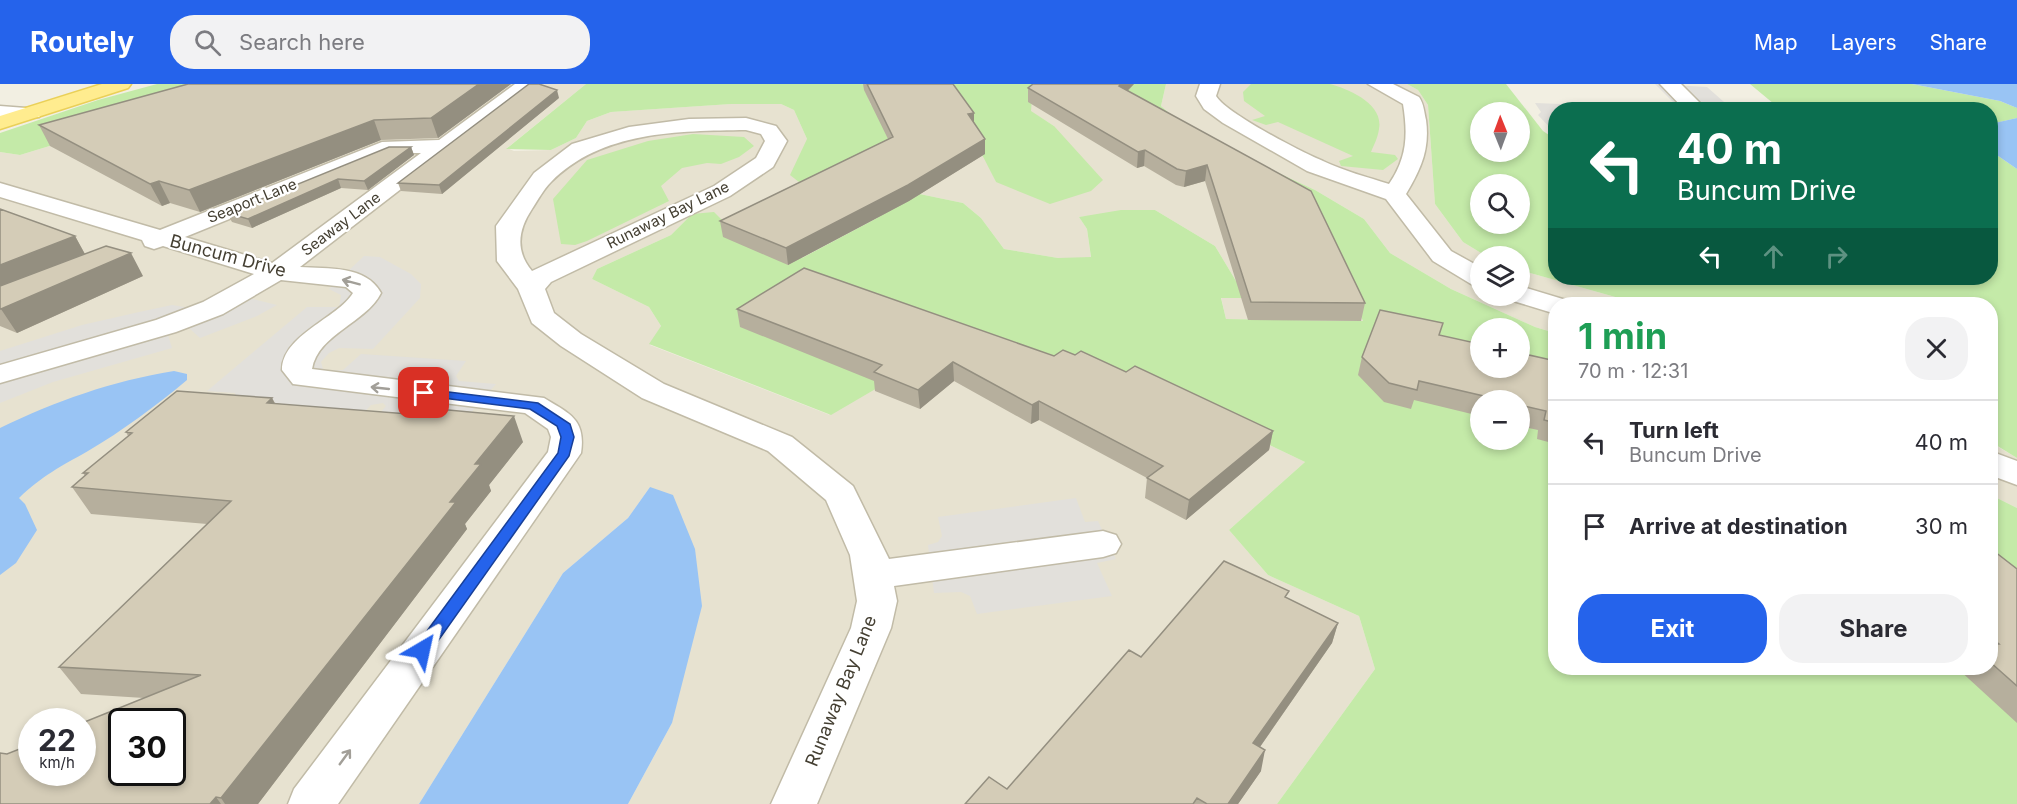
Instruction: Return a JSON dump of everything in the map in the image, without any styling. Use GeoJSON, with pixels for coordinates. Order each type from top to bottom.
{"type":"FeatureCollection","features":[{"type":"Feature","properties":{"kind":"main road"},"geometry":{"type":"LineString","coordinates":[[0,123],[121,84]]}},
{"type":"Feature","properties":{"kind":"street","name":"Seaway Lane"},"geometry":{"type":"LineString","coordinates":[[0,374],[166,326],[213,308],[276,272],[526,84]]}},
{"type":"Feature","properties":{"kind":"street"},"geometry":{"type":"LineString","coordinates":[[1210,84],[1206,96],[1211,105],[1230,118],[1315,166],[1394,194],[1442,256],[1470,272]]}},
{"type":"Feature","properties":{"kind":"street"},"geometry":{"type":"LineString","coordinates":[[1378,84],[1412,101],[1418,131],[1413,166],[1394,194]]}},
{"type":"Feature","properties":{"kind":"street"},"geometry":{"type":"LineString","coordinates":[[1670,84],[1689,102]]}},
{"type":"Feature","properties":{"kind":"street"},"geometry":{"type":"LineString","coordinates":[[0,112],[33,113]]}},
{"type":"Feature","properties":{"kind":"street","name":"Runaway Bay Lane"},"geometry":{"type":"LineString","coordinates":[[531,288],[542,276],[731,185],[765,162],[776,141],[769,130],[746,124],[689,124],[628,133],[580,149],[542,178],[507,226],[510,261],[531,288],[542,317],[571,340],[653,391],[780,444],[841,494],[869,555],[877,601],[871,628],[794,804]]}},
{"type":"Feature","properties":{"kind":"street","name":"Seaport Lane"},"geometry":{"type":"LineString","coordinates":[[129,252],[390,147],[444,147]]}},
{"type":"Feature","properties":{"kind":"street","name":"Buncum Drive"},"geometry":{"type":"LineString","coordinates":[[0,190],[276,272],[352,280],[363,285],[367,293],[363,301],[318,337],[303,354],[297,365],[298,373],[304,378],[533,405],[564,424],[567,437],[564,453],[311,804]]}},
{"type":"Feature","properties":{"kind":"street"},"geometry":{"type":"LineString","coordinates":[[1530,297],[1548,303]]}},
{"type":"Feature","properties":{"kind":"street"},"geometry":{"type":"LineString","coordinates":[[1998,465],[2017,474]]}},
{"type":"Feature","properties":{"kind":"street"},"geometry":{"type":"LineString","coordinates":[[873,575],[1103,544]]}},
{"type":"Feature","properties":{"kind":"shaded area"},"geometry":{"type":"Polygon","coordinates":[[[253,84],[586,84],[507,148],[514,151],[551,150],[576,138],[587,121],[611,112],[731,104],[781,104],[794,110],[807,139],[871,105],[866,95],[979,145],[996,182],[1054,126],[1030,111],[1032,97],[1130,107],[1352,299],[1363,321],[1226,319],[1221,297],[1236,281],[1215,246],[1155,210],[1079,217],[1087,229],[1091,258],[1058,258],[1004,249],[981,218],[963,203],[910,192],[878,217],[802,258],[778,261],[723,237],[692,214],[671,235],[597,269],[592,279],[649,307],[661,326],[650,345],[830,415],[740,327],[1242,432],[1305,462],[1229,530],[1268,575],[1359,616],[1375,669],[1277,804],[628,804],[672,723],[650,487],[628,518],[563,573],[419,804],[0,804],[0,152],[20,155],[253,84]]]}},
{"type":"Feature","properties":{"kind":"shaded area"},"geometry":{"type":"Polygon","coordinates":[[[1166,84],[1407,84],[1418,90],[1428,105],[1435,204],[1463,242],[1470,246],[1470,298],[1390,253],[1364,219],[1315,190],[1191,132],[1161,106],[1166,84]]]}},
{"type":"Feature","properties":{"kind":"shaded area"},"geometry":{"type":"Polygon","coordinates":[[[1655,84],[1707,87],[1724,102],[1673,102],[1655,84]]]}},
{"type":"Feature","properties":{"kind":"shaded area"},"geometry":{"type":"Polygon","coordinates":[[[1535,103],[1548,104],[1548,126],[1538,115],[1541,112],[1535,103]]]}},
{"type":"Feature","properties":{"kind":"shaded area"},"geometry":{"type":"Polygon","coordinates":[[[364,256],[380,257],[411,274],[421,284],[420,298],[373,349],[339,348],[329,353],[321,362],[323,369],[343,370],[361,354],[466,361],[456,376],[459,381],[496,384],[456,430],[371,423],[386,406],[383,403],[371,405],[354,423],[236,397],[235,393],[207,391],[307,307],[339,307],[341,295],[329,289],[364,256]]]}},
{"type":"Feature","properties":{"kind":"shaded area"},"geometry":{"type":"Polygon","coordinates":[[[1530,273],[1548,278],[1548,285],[1573,285],[1615,297],[1548,297],[1548,331],[1530,325],[1530,318],[1515,318],[1489,306],[1530,306],[1530,273]]]}},
{"type":"Feature","properties":{"kind":"shaded area"},"geometry":{"type":"Polygon","coordinates":[[[226,292],[277,305],[257,316],[200,338],[189,328],[174,331],[168,335],[172,348],[53,382],[0,403],[0,351],[82,325],[139,312],[172,305],[190,308],[226,292]]]}},
{"type":"Feature","properties":{"kind":"shaded area"},"geometry":{"type":"Polygon","coordinates":[[[1998,447],[2017,458],[2017,508],[1998,498],[1998,447]]]}},
{"type":"Feature","properties":{"kind":"shaded area"},"geometry":{"type":"Polygon","coordinates":[[[1076,498],[1085,522],[1098,521],[1116,559],[1097,563],[1112,596],[977,614],[970,596],[961,592],[934,593],[928,545],[938,542],[942,536],[938,517],[1076,498]]]}},
{"type":"Feature","properties":{"kind":"green space"},"geometry":{"type":"Polygon","coordinates":[[[157,84],[253,84],[20,155],[0,152],[0,133],[98,100],[157,84]]]}},
{"type":"Feature","properties":{"kind":"green space"},"geometry":{"type":"Polygon","coordinates":[[[586,84],[924,84],[867,95],[871,105],[908,138],[804,186],[790,175],[807,139],[794,110],[781,104],[731,104],[611,112],[587,121],[576,138],[551,150],[506,149],[586,84]]]}},
{"type":"Feature","properties":{"kind":"green space"},"geometry":{"type":"Polygon","coordinates":[[[946,84],[1166,84],[1161,106],[1191,132],[1315,190],[1364,219],[1390,253],[1470,298],[1470,306],[1489,306],[1515,318],[1470,318],[1470,378],[1530,378],[1530,325],[1548,331],[1548,675],[1998,675],[1998,498],[2017,508],[2017,804],[1277,804],[1375,669],[1359,616],[1268,575],[1229,530],[1305,462],[1242,432],[1080,370],[884,384],[831,415],[649,344],[661,326],[649,307],[592,279],[597,269],[671,235],[692,214],[714,212],[734,232],[802,258],[877,218],[910,192],[963,203],[981,218],[1004,249],[1058,258],[1091,257],[1087,229],[1079,217],[1121,210],[1155,210],[1215,246],[1236,281],[1249,282],[1255,298],[1221,298],[1226,319],[1363,321],[1352,299],[1272,195],[1032,98],[1031,111],[1054,126],[1103,180],[1091,191],[1050,204],[996,182],[946,84]]]}},
{"type":"Feature","properties":{"kind":"green space"},"geometry":{"type":"Polygon","coordinates":[[[1251,84],[1330,84],[1355,94],[1371,105],[1379,120],[1378,135],[1371,152],[1395,155],[1398,159],[1383,170],[1341,166],[1339,161],[1353,156],[1278,122],[1266,125],[1252,120],[1265,116],[1244,101],[1243,92],[1251,84]]]}},
{"type":"Feature","properties":{"kind":"green space"},"geometry":{"type":"Polygon","coordinates":[[[1407,84],[1506,84],[1520,102],[1470,102],[1470,162],[1530,162],[1530,114],[1548,134],[1548,278],[1530,273],[1530,246],[1470,246],[1463,242],[1435,204],[1428,105],[1418,90],[1407,84]]]}},
{"type":"Feature","properties":{"kind":"green space"},"geometry":{"type":"Polygon","coordinates":[[[1750,84],[1912,84],[2000,101],[2017,108],[2017,118],[1998,122],[1998,102],[1772,102],[1750,84]]]}},
{"type":"Feature","properties":{"kind":"green space"},"geometry":{"type":"Polygon","coordinates":[[[693,134],[744,137],[754,146],[739,157],[721,164],[707,163],[682,168],[661,186],[669,201],[587,241],[575,245],[561,244],[553,199],[587,160],[648,141],[693,134]]]}},
{"type":"Feature","properties":{"kind":"green space"},"geometry":{"type":"Polygon","coordinates":[[[1998,156],[2017,169],[2017,458],[1998,446],[1998,297],[1615,297],[1573,285],[1998,285],[1998,156]]]}},
{"type":"Feature","properties":{"kind":"water"},"geometry":{"type":"Polygon","coordinates":[[[1912,84],[2017,84],[2017,108],[2000,101],[1912,84]]]}},
{"type":"Feature","properties":{"kind":"water"},"geometry":{"type":"Polygon","coordinates":[[[2017,118],[2017,169],[1998,156],[1998,122],[2017,118]]]}},
{"type":"Feature","properties":{"kind":"water"},"geometry":{"type":"Polygon","coordinates":[[[174,371],[187,374],[187,380],[126,427],[52,472],[19,498],[25,504],[37,530],[16,563],[0,575],[0,428],[85,393],[129,380],[174,371]]]}},
{"type":"Feature","properties":{"kind":"water"},"geometry":{"type":"Polygon","coordinates":[[[650,487],[673,495],[695,549],[702,606],[672,723],[628,804],[419,804],[563,573],[628,518],[650,487]]]}},
{"type":"Feature","properties":{"kind":"building"},"geometry":{"type":"Polygon","coordinates":[[[188,84],[479,84],[431,118],[374,120],[189,190],[159,181],[150,184],[39,125],[188,84]]]}},
{"type":"Feature","properties":{"kind":"building"},"geometry":{"type":"Polygon","coordinates":[[[529,84],[539,84],[557,90],[439,185],[398,183],[529,84]]]}},
{"type":"Feature","properties":{"kind":"building"},"geometry":{"type":"Polygon","coordinates":[[[867,84],[953,84],[974,113],[968,114],[985,139],[908,185],[786,248],[720,221],[893,137],[867,84]]]}},
{"type":"Feature","properties":{"kind":"building"},"geometry":{"type":"Polygon","coordinates":[[[1033,84],[1121,84],[1119,86],[1311,191],[1365,303],[1251,302],[1207,165],[1186,171],[1177,169],[1145,150],[1138,152],[1028,88],[1033,84]]]}},
{"type":"Feature","properties":{"kind":"building"},"geometry":{"type":"Polygon","coordinates":[[[389,147],[411,147],[364,181],[338,179],[248,219],[227,213],[389,147]]]}},
{"type":"Feature","properties":{"kind":"building"},"geometry":{"type":"Polygon","coordinates":[[[0,209],[75,236],[0,265],[0,209]]]}},
{"type":"Feature","properties":{"kind":"building"},"geometry":{"type":"Polygon","coordinates":[[[106,246],[131,253],[0,309],[0,286],[106,246]]]}},
{"type":"Feature","properties":{"kind":"building"},"geometry":{"type":"Polygon","coordinates":[[[804,268],[1054,356],[1063,350],[1075,355],[1081,351],[1126,372],[1135,366],[1273,431],[1189,500],[1147,478],[1163,466],[1039,401],[1032,405],[953,362],[918,390],[874,372],[882,365],[737,309],[804,268]]]}},
{"type":"Feature","properties":{"kind":"building"},"geometry":{"type":"Polygon","coordinates":[[[1380,310],[1443,323],[1439,335],[1470,342],[1470,378],[1530,378],[1530,355],[1548,359],[1548,421],[1544,420],[1546,411],[1530,407],[1530,390],[1470,390],[1470,393],[1419,381],[1417,390],[1389,383],[1362,357],[1380,310]]]}},
{"type":"Feature","properties":{"kind":"building"},"geometry":{"type":"Polygon","coordinates":[[[177,391],[272,398],[267,403],[421,415],[427,408],[514,416],[475,464],[481,464],[450,502],[456,502],[221,798],[216,797],[210,804],[0,804],[0,753],[7,754],[18,750],[18,786],[96,786],[96,717],[108,713],[108,786],[186,786],[186,708],[119,708],[201,675],[59,667],[231,501],[72,487],[88,473],[83,473],[132,433],[126,432],[177,391]]]}},
{"type":"Feature","properties":{"kind":"building"},"geometry":{"type":"Polygon","coordinates":[[[1998,554],[2017,569],[2017,686],[1998,669],[1998,554]]]}},
{"type":"Feature","properties":{"kind":"building"},"geometry":{"type":"Polygon","coordinates":[[[1224,561],[1289,591],[1285,597],[1338,623],[1253,743],[1265,750],[1228,804],[1207,804],[1197,798],[1193,804],[965,804],[989,777],[1007,789],[1129,650],[1141,657],[1224,561]]]}},
{"type":"Feature","properties":{"kind":"route"},"geometry":{"type":"LineString","coordinates":[[422,650],[548,477],[564,453],[567,437],[564,424],[533,405],[424,393]]}}]}
